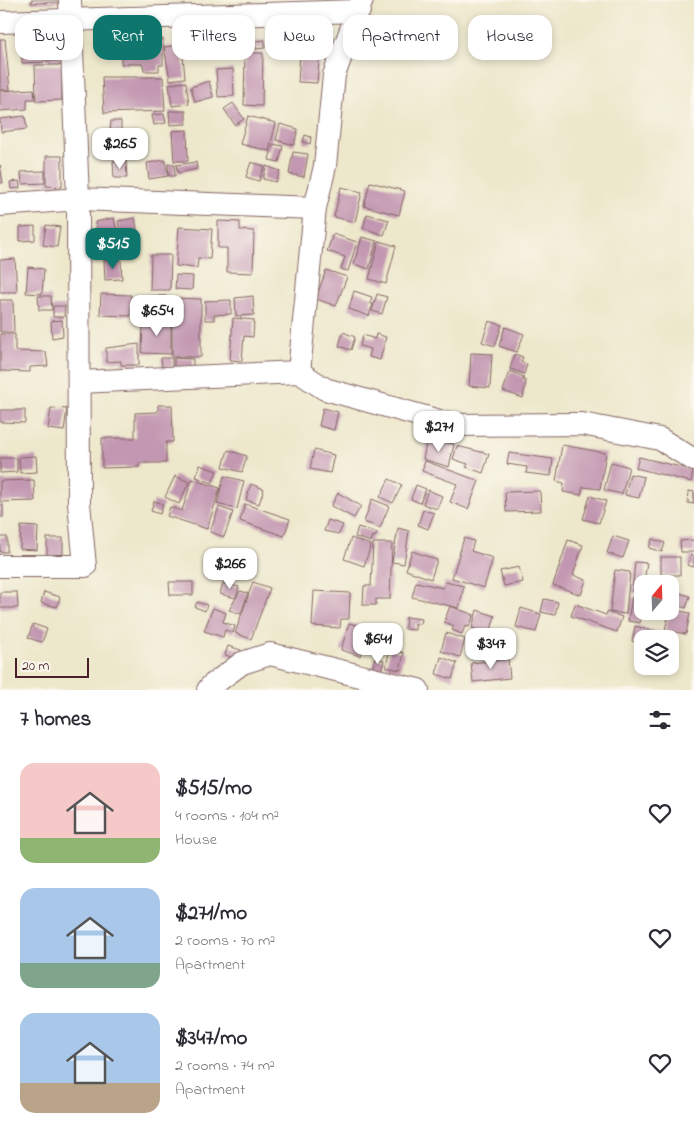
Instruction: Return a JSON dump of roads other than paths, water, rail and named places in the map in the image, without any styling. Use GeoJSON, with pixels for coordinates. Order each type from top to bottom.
{"type":"FeatureCollection","features":[{"type":"Feature","properties":{"kind":"street"},"geometry":{"type":"LineString","coordinates":[[0,22],[70,9],[361,5],[334,75],[326,166],[314,208],[299,372]]}},
{"type":"Feature","properties":{"kind":"street"},"geometry":{"type":"LineString","coordinates":[[0,566],[85,566],[79,503],[78,199],[70,9]]}},
{"type":"Feature","properties":{"kind":"street"},"geometry":{"type":"LineString","coordinates":[[0,205],[78,199],[314,208]]}},
{"type":"Feature","properties":{"kind":"street"},"geometry":{"type":"LineString","coordinates":[[79,382],[299,372],[325,389],[454,425],[582,424],[660,439],[694,460]]}},
{"type":"Feature","properties":{"kind":"street"},"geometry":{"type":"LineString","coordinates":[[208,690],[242,662],[270,654],[418,690]]}}]}
